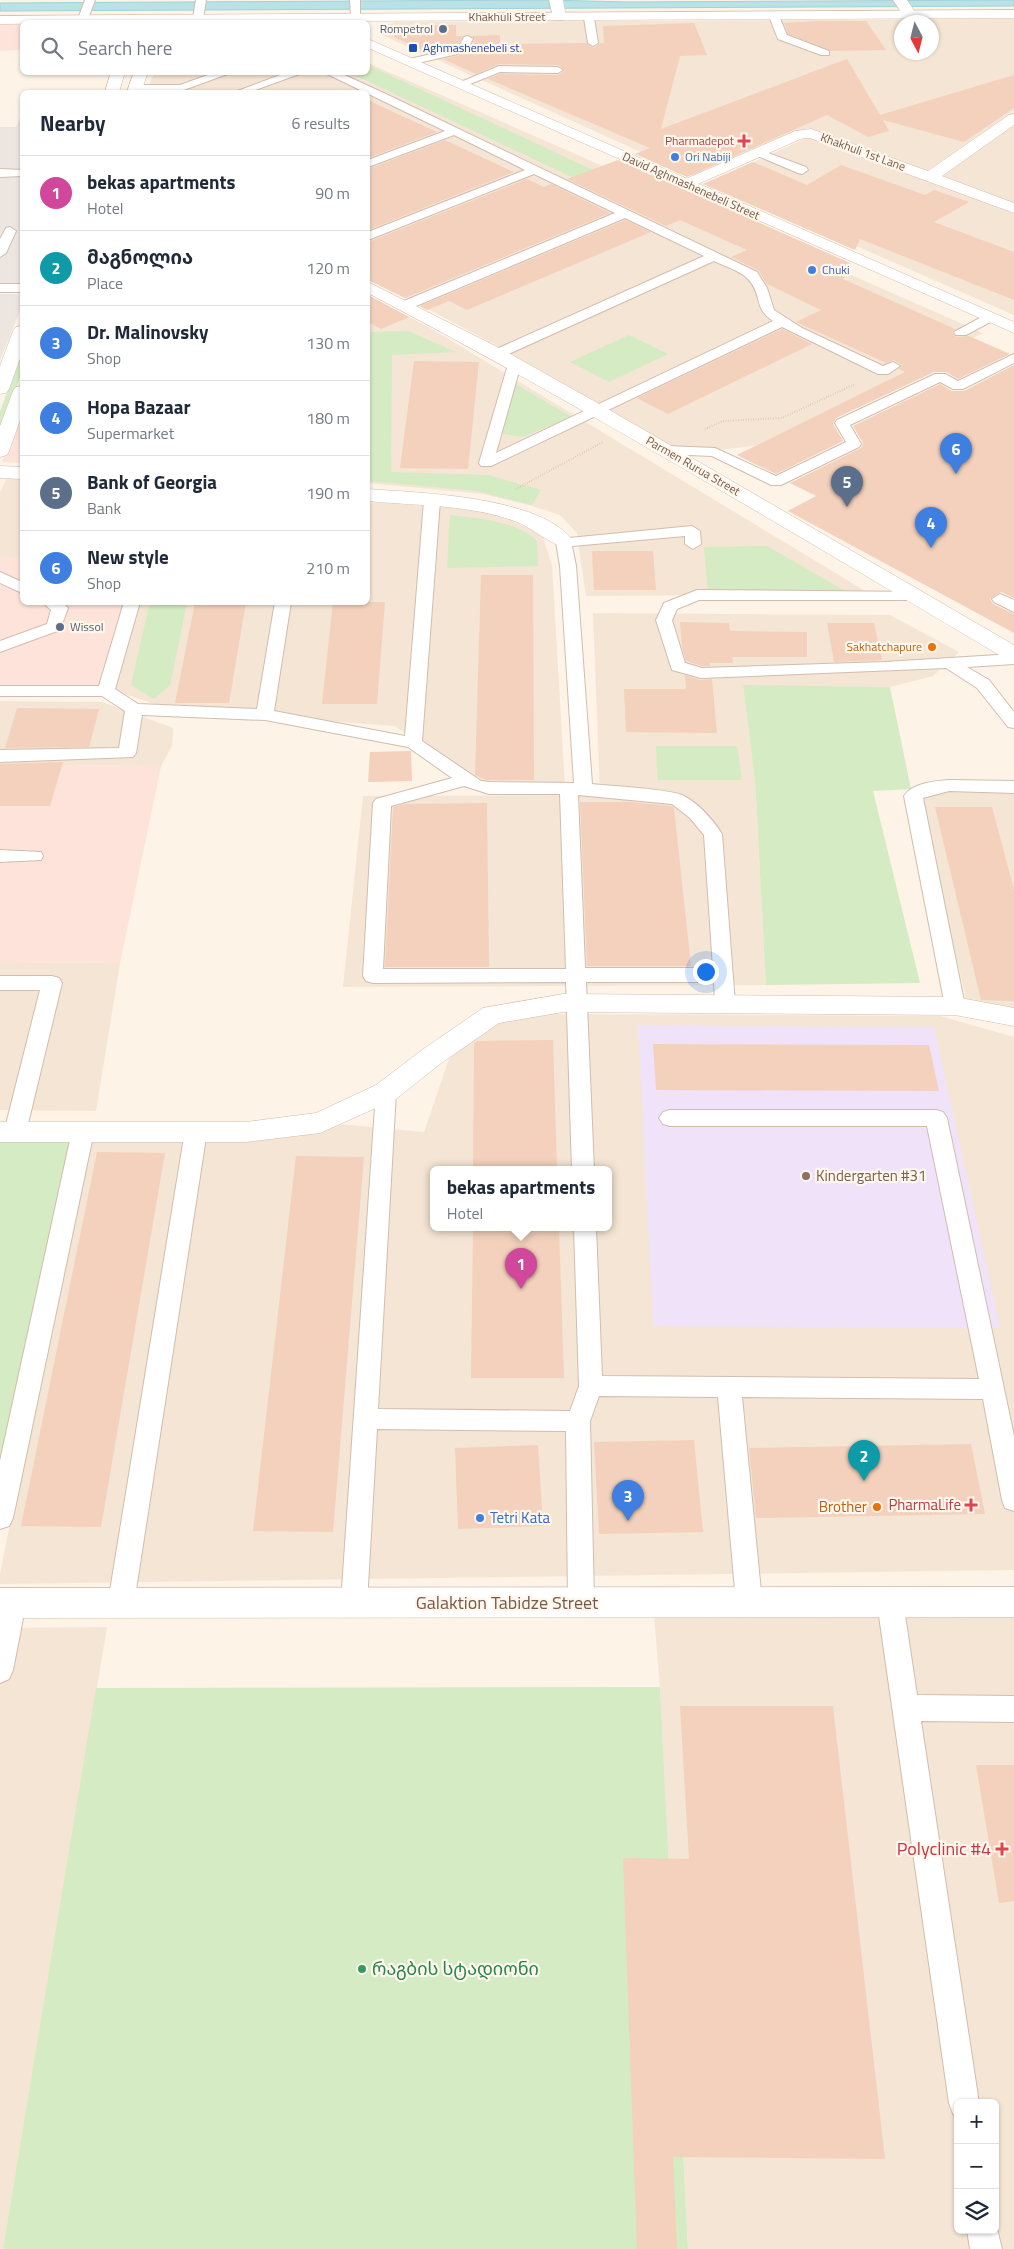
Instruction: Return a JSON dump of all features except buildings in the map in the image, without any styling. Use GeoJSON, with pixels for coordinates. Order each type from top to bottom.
{"type":"FeatureCollection","features":[{"type":"Feature","properties":{"kind":"street","name":"Khakhuli Street"},"geometry":{"type":"LineString","coordinates":[[169,20],[198,15],[340,20],[356,9],[558,9],[589,18],[774,16],[905,8],[1014,14]]}},
{"type":"Feature","properties":{"kind":"street","name":"Khakhuli Street"},"geometry":{"type":"LineString","coordinates":[[0,20],[84,16],[125,20]]}},
{"type":"Feature","properties":{"kind":"street","name":"David Aghmashenebeli Street"},"geometry":{"type":"LineString","coordinates":[[370,44],[1014,328]]}},
{"type":"Feature","properties":{"kind":"street"},"geometry":{"type":"LineString","coordinates":[[113,90],[117,75]]}},
{"type":"Feature","properties":{"kind":"street"},"geometry":{"type":"LineString","coordinates":[[134,90],[141,75]]}},
{"type":"Feature","properties":{"kind":"street"},"geometry":{"type":"LineString","coordinates":[[930,177],[1014,118]]}},
{"type":"Feature","properties":{"kind":"street","name":"Khakhuli 1st Lane"},"geometry":{"type":"LineString","coordinates":[[686,184],[800,134],[811,133],[1014,208]]}},
{"type":"Feature","properties":{"kind":"street","name":"Parmen Rurua Street"},"geometry":{"type":"LineString","coordinates":[[370,288],[497,354],[595,409],[1014,654]]}},
{"type":"Feature","properties":{"kind":"street"},"geometry":{"type":"LineString","coordinates":[[0,389],[20,335]]}},
{"type":"Feature","properties":{"kind":"street"},"geometry":{"type":"LineString","coordinates":[[0,451],[20,396]]}},
{"type":"Feature","properties":{"kind":"street"},"geometry":{"type":"LineString","coordinates":[[0,472],[20,473]]}},
{"type":"Feature","properties":{"kind":"street"},"geometry":{"type":"LineString","coordinates":[[370,495],[483,507],[537,522],[554,531],[564,542]]}},
{"type":"Feature","properties":{"kind":"street"},"geometry":{"type":"LineString","coordinates":[[8,1132],[246,1132],[320,1123],[386,1092],[431,1057],[492,1015],[563,1003],[955,1006],[1014,1017]]}},
{"type":"Feature","properties":{"kind":"street","name":"Galaktion Tabidze Street"},"geometry":{"type":"LineString","coordinates":[[6,1603],[1014,1602]]}},
{"type":"Feature","properties":{"kind":"lane"},"geometry":{"type":"LineString","coordinates":[[84,16],[90,0]]}},
{"type":"Feature","properties":{"kind":"lane"},"geometry":{"type":"LineString","coordinates":[[198,15],[201,0]]}},
{"type":"Feature","properties":{"kind":"lane"},"geometry":{"type":"LineString","coordinates":[[774,16],[782,37],[825,53]]}},
{"type":"Feature","properties":{"kind":"lane"},"geometry":{"type":"LineString","coordinates":[[589,18],[593,43]]}},
{"type":"Feature","properties":{"kind":"lane"},"geometry":{"type":"LineString","coordinates":[[409,62],[462,50],[468,39]]}},
{"type":"Feature","properties":{"kind":"lane"},"geometry":{"type":"LineString","coordinates":[[461,84],[499,69],[558,70]]}},
{"type":"Feature","properties":{"kind":"lane"},"geometry":{"type":"LineString","coordinates":[[134,90],[182,88],[219,75]]}},
{"type":"Feature","properties":{"kind":"lane"},"geometry":{"type":"LineString","coordinates":[[247,90],[291,75]]}},
{"type":"Feature","properties":{"kind":"lane"},"geometry":{"type":"LineString","coordinates":[[335,75],[384,96],[752,275],[761,288],[768,312],[797,331],[888,369]]}},
{"type":"Feature","properties":{"kind":"lane"},"geometry":{"type":"LineString","coordinates":[[370,101],[384,96]]}},
{"type":"Feature","properties":{"kind":"lane"},"geometry":{"type":"LineString","coordinates":[[370,163],[454,131]]}},
{"type":"Feature","properties":{"kind":"lane"},"geometry":{"type":"LineString","coordinates":[[757,152],[802,170]]}},
{"type":"Feature","properties":{"kind":"lane"},"geometry":{"type":"LineString","coordinates":[[370,235],[534,170]]}},
{"type":"Feature","properties":{"kind":"lane"},"geometry":{"type":"LineString","coordinates":[[0,173],[20,173]]}},
{"type":"Feature","properties":{"kind":"lane"},"geometry":{"type":"LineString","coordinates":[[404,306],[624,214]]}},
{"type":"Feature","properties":{"kind":"lane"},"geometry":{"type":"LineString","coordinates":[[0,253],[10,231]]}},
{"type":"Feature","properties":{"kind":"lane"},"geometry":{"type":"LineString","coordinates":[[497,354],[712,257]]}},
{"type":"Feature","properties":{"kind":"lane"},"geometry":{"type":"LineString","coordinates":[[0,288],[20,288]]}},
{"type":"Feature","properties":{"kind":"lane"},"geometry":{"type":"LineString","coordinates":[[961,332],[989,317]]}},
{"type":"Feature","properties":{"kind":"lane"},"geometry":{"type":"LineString","coordinates":[[514,364],[486,463],[595,409],[783,322]]}},
{"type":"Feature","properties":{"kind":"lane"},"geometry":{"type":"LineString","coordinates":[[663,449],[716,452],[776,482],[854,444],[842,423],[940,377],[958,386],[1014,358]]}},
{"type":"Feature","properties":{"kind":"lane"},"geometry":{"type":"LineString","coordinates":[[413,743],[432,501]]}},
{"type":"Feature","properties":{"kind":"lane"},"geometry":{"type":"LineString","coordinates":[[583,1166],[576,975],[576,789],[568,566],[564,542],[692,531],[693,544]]}},
{"type":"Feature","properties":{"kind":"lane"},"geometry":{"type":"LineString","coordinates":[[0,577],[20,587]]}},
{"type":"Feature","properties":{"kind":"lane"},"geometry":{"type":"LineString","coordinates":[[916,595],[697,595],[670,606],[664,620],[678,666],[701,673],[1014,659]]}},
{"type":"Feature","properties":{"kind":"lane"},"geometry":{"type":"LineString","coordinates":[[0,648],[54,627],[60,608],[55,605]]}},
{"type":"Feature","properties":{"kind":"lane"},"geometry":{"type":"LineString","coordinates":[[106,691],[131,605]]}},
{"type":"Feature","properties":{"kind":"lane"},"geometry":{"type":"LineString","coordinates":[[265,716],[282,605]]}},
{"type":"Feature","properties":{"kind":"lane"},"geometry":{"type":"LineString","coordinates":[[949,663],[983,684],[1014,723]]}},
{"type":"Feature","properties":{"kind":"lane"},"geometry":{"type":"LineString","coordinates":[[0,690],[106,691],[134,710],[265,716],[413,743],[465,780],[489,788],[576,789],[677,799],[696,814],[713,834],[725,1004]]}},
{"type":"Feature","properties":{"kind":"lane"},"geometry":{"type":"LineString","coordinates":[[0,756],[127,753],[134,710]]}},
{"type":"Feature","properties":{"kind":"lane"},"geometry":{"type":"LineString","coordinates":[[465,780],[382,803],[373,976],[723,975]]}},
{"type":"Feature","properties":{"kind":"lane"},"geometry":{"type":"LineString","coordinates":[[955,1006],[913,796],[923,790],[939,786],[1014,787]]}},
{"type":"Feature","properties":{"kind":"lane"},"geometry":{"type":"LineString","coordinates":[[0,856],[34,856]]}},
{"type":"Feature","properties":{"kind":"lane"},"geometry":{"type":"LineString","coordinates":[[0,983],[52,983],[8,1132]]}},
{"type":"Feature","properties":{"kind":"lane"},"geometry":{"type":"LineString","coordinates":[[354,1603],[386,1092]]}},
{"type":"Feature","properties":{"kind":"lane"},"geometry":{"type":"LineString","coordinates":[[670,1118],[936,1118],[1013,1490]]}},
{"type":"Feature","properties":{"kind":"lane"},"geometry":{"type":"LineString","coordinates":[[0,1518],[83,1131]]}},
{"type":"Feature","properties":{"kind":"lane"},"geometry":{"type":"LineString","coordinates":[[122,1603],[196,1131]]}},
{"type":"Feature","properties":{"kind":"lane"},"geometry":{"type":"LineString","coordinates":[[582,1602],[578,1421],[591,1386],[585,1231]]}},
{"type":"Feature","properties":{"kind":"lane"},"geometry":{"type":"LineString","coordinates":[[591,1386],[993,1389]]}},
{"type":"Feature","properties":{"kind":"lane"},"geometry":{"type":"LineString","coordinates":[[729,1387],[749,1602]]}},
{"type":"Feature","properties":{"kind":"lane"},"geometry":{"type":"LineString","coordinates":[[365,1419],[578,1421]]}},
{"type":"Feature","properties":{"kind":"lane"},"geometry":{"type":"LineString","coordinates":[[890,1602],[963,2099]]}},
{"type":"Feature","properties":{"kind":"lane"},"geometry":{"type":"LineString","coordinates":[[0,1670],[6,1603]]}},
{"type":"Feature","properties":{"kind":"lane"},"geometry":{"type":"LineString","coordinates":[[906,1708],[1014,1709]]}},
{"type":"Feature","properties":{"kind":"lane"},"geometry":{"type":"LineString","coordinates":[[984,2234],[986,2249]]}},
{"type":"Feature","properties":{"kind":"path"},"geometry":{"type":"LineString","coordinates":[[663,449],[723,421],[782,418],[888,369]]}},
{"type":"Feature","properties":{"kind":"path"},"geometry":{"type":"LineString","coordinates":[[483,507],[628,428]]}},
{"type":"Feature","properties":{"kind":"shaded area"},"geometry":{"type":"Polygon","coordinates":[[[939,19],[1014,19],[1014,111],[925,172],[808,128],[694,176],[380,34],[382,27],[395,22],[894,20],[894,60],[939,60],[939,19]]]}},
{"type":"Feature","properties":{"kind":"shaded area"},"geometry":{"type":"Polygon","coordinates":[[[0,23],[20,23],[20,50],[0,51],[0,23]]]}},
{"type":"Feature","properties":{"kind":"shaded area"},"geometry":{"type":"Polygon","coordinates":[[[370,64],[983,333],[762,445],[682,454],[503,349],[370,278],[370,90],[146,90],[154,75],[370,75],[370,64]]]}},
{"type":"Feature","properties":{"kind":"shaded area"},"geometry":{"type":"Polygon","coordinates":[[[20,117],[20,285],[0,286],[0,127],[16,127],[20,117]]]}},
{"type":"Feature","properties":{"kind":"shaded area"},"geometry":{"type":"Polygon","coordinates":[[[1014,125],[1014,315],[710,182],[811,136],[932,181],[947,173],[1014,125]]]}},
{"type":"Feature","properties":{"kind":"shaded area"},"geometry":{"type":"Polygon","coordinates":[[[0,294],[20,294],[20,311],[0,360],[0,294]]]}},
{"type":"Feature","properties":{"kind":"shaded area"},"geometry":{"type":"Polygon","coordinates":[[[370,297],[432,329],[870,594],[586,596],[577,533],[560,515],[483,494],[370,483],[370,297]]]}},
{"type":"Feature","properties":{"kind":"shaded area"},"geometry":{"type":"Polygon","coordinates":[[[20,417],[20,463],[2,462],[20,417]]]}},
{"type":"Feature","properties":{"kind":"shaded area"},"geometry":{"type":"Polygon","coordinates":[[[7,478],[20,479],[20,557],[0,557],[0,492],[7,478]]]}},
{"type":"Feature","properties":{"kind":"shaded area"},"geometry":{"type":"Polygon","coordinates":[[[370,502],[488,510],[542,534],[552,566],[565,787],[477,784],[395,726],[173,710],[103,687],[125,605],[370,605],[370,502]]]}},
{"type":"Feature","properties":{"kind":"shaded area","name":"Wissol"},"geometry":{"type":"Polygon","coordinates":[[[0,557],[20,557],[20,605],[126,605],[103,687],[0,686],[0,557]]]}},
{"type":"Feature","properties":{"kind":"shaded area"},"geometry":{"type":"Polygon","coordinates":[[[593,613],[890,615],[959,652],[933,676],[890,687],[743,686],[755,781],[766,985],[343,987],[363,796],[600,795],[593,613]]]}},
{"type":"Feature","properties":{"kind":"shaded area"},"geometry":{"type":"Polygon","coordinates":[[[0,701],[102,702],[173,728],[172,746],[161,766],[0,765],[0,701]]]}},
{"type":"Feature","properties":{"kind":"shaded area"},"geometry":{"type":"Polygon","coordinates":[[[0,765],[161,766],[120,963],[0,962],[0,765]]]}},
{"type":"Feature","properties":{"kind":"shaded area"},"geometry":{"type":"Polygon","coordinates":[[[947,791],[1014,793],[1014,1010],[967,1003],[919,798],[947,791]]]}},
{"type":"Feature","properties":{"kind":"shaded area"},"geometry":{"type":"Polygon","coordinates":[[[0,962],[120,963],[96,1111],[0,1110],[0,962]]]}},
{"type":"Feature","properties":{"kind":"shaded area"},"geometry":{"type":"Polygon","coordinates":[[[552,1014],[940,1016],[1014,1037],[1014,1570],[0,1584],[0,1574],[86,1137],[327,1123],[424,1132],[449,1059],[496,1018],[552,1014]]]}},
{"type":"Feature","properties":{"kind":"shaded area","name":"Kindergarten #31"},"geometry":{"type":"Polygon","coordinates":[[[638,1025],[934,1027],[1000,1328],[653,1326],[638,1025]]]}},
{"type":"Feature","properties":{"kind":"shaded area"},"geometry":{"type":"Polygon","coordinates":[[[1014,1602],[1014,2249],[688,2249],[660,1687],[653,1603],[1014,1602]]]}},
{"type":"Feature","properties":{"kind":"shaded area"},"geometry":{"type":"Polygon","coordinates":[[[107,1627],[3,2249],[0,2249],[0,1628],[107,1627]]]}},
{"type":"Feature","properties":{"kind":"green space"},"geometry":{"type":"Polygon","coordinates":[[[370,66],[625,185],[606,193],[354,75],[370,75],[370,66]]]}},
{"type":"Feature","properties":{"kind":"green space"},"geometry":{"type":"Polygon","coordinates":[[[408,331],[456,352],[392,355],[391,472],[488,475],[541,490],[532,505],[477,491],[370,481],[370,332],[408,331]]]}},
{"type":"Feature","properties":{"kind":"green space"},"geometry":{"type":"Polygon","coordinates":[[[629,335],[668,354],[609,382],[570,362],[629,335]]]}},
{"type":"Feature","properties":{"kind":"green space"},"geometry":{"type":"Polygon","coordinates":[[[20,358],[20,377],[0,430],[0,411],[20,358]]]}},
{"type":"Feature","properties":{"kind":"green space"},"geometry":{"type":"Polygon","coordinates":[[[517,385],[572,417],[523,437],[500,433],[512,387],[517,385]]]}},
{"type":"Feature","properties":{"kind":"green space"},"geometry":{"type":"Polygon","coordinates":[[[450,515],[484,519],[507,525],[528,534],[537,541],[538,566],[447,568],[450,515]]]}},
{"type":"Feature","properties":{"kind":"green space"},"geometry":{"type":"Polygon","coordinates":[[[767,546],[845,591],[708,592],[704,547],[767,546]]]}},
{"type":"Feature","properties":{"kind":"green space"},"geometry":{"type":"Polygon","coordinates":[[[149,605],[187,605],[170,685],[154,699],[131,685],[149,605]]]}},
{"type":"Feature","properties":{"kind":"green space"},"geometry":{"type":"Polygon","coordinates":[[[743,685],[890,687],[911,789],[873,791],[920,983],[766,985],[755,781],[743,685]]]}},
{"type":"Feature","properties":{"kind":"green space"},"geometry":{"type":"Polygon","coordinates":[[[656,746],[737,746],[742,780],[658,780],[656,746]]]}},
{"type":"Feature","properties":{"kind":"green space"},"geometry":{"type":"Polygon","coordinates":[[[73,1138],[0,1484],[0,1139],[73,1138]]]}},
{"type":"Feature","properties":{"kind":"green space","name":"რაგბის სტადიონი"},"geometry":{"type":"Polygon","coordinates":[[[660,1687],[688,2249],[3,2249],[96,1688],[660,1687]]]}},
{"type":"Feature","properties":{"kind":"water"},"geometry":{"type":"Polygon","coordinates":[[[546,0],[628,2],[1014,0],[1014,6],[0,11],[0,3],[546,0]]]}},
{"type":"Feature","properties":{"kind":"place","name":"Rompetrol"},"geometry":{"type":"Point","coordinates":[443,29]}},
{"type":"Feature","properties":{"kind":"place","name":"Aghmashenebeli st."},"geometry":{"type":"Point","coordinates":[413,48]}},
{"type":"Feature","properties":{"kind":"place","name":"Pharmadepot"},"geometry":{"type":"Point","coordinates":[744,141]}},
{"type":"Feature","properties":{"kind":"place","name":"Ori Nabiji"},"geometry":{"type":"Point","coordinates":[675,157]}},
{"type":"Feature","properties":{"kind":"place","name":"Chuki"},"geometry":{"type":"Point","coordinates":[812,270]}},
{"type":"Feature","properties":{"kind":"place","name":"New style"},"geometry":{"type":"Point","coordinates":[956,474]}},
{"type":"Feature","properties":{"kind":"place","name":"Bank of Georgia"},"geometry":{"type":"Point","coordinates":[847,507]}},
{"type":"Feature","properties":{"kind":"place","name":"Hopa Bazaar"},"geometry":{"type":"Point","coordinates":[931,548]}},
{"type":"Feature","properties":{"kind":"place","name":"Wissol"},"geometry":{"type":"Point","coordinates":[60,627]}},
{"type":"Feature","properties":{"kind":"place","name":"Sakhatchapure"},"geometry":{"type":"Point","coordinates":[932,647]}},
{"type":"Feature","properties":{"kind":"place","name":"Kindergarten #31"},"geometry":{"type":"Point","coordinates":[806,1176]}},
{"type":"Feature","properties":{"kind":"place","name":"bekas apartments"},"geometry":{"type":"Point","coordinates":[521,1289]}},
{"type":"Feature","properties":{"kind":"place","name":"მაგნოლია"},"geometry":{"type":"Point","coordinates":[864,1481]}},
{"type":"Feature","properties":{"kind":"place","name":"PharmaLife"},"geometry":{"type":"Point","coordinates":[971,1505]}},
{"type":"Feature","properties":{"kind":"place","name":"Brother"},"geometry":{"type":"Point","coordinates":[877,1507]}},
{"type":"Feature","properties":{"kind":"place","name":"Tetri Kata"},"geometry":{"type":"Point","coordinates":[480,1518]}},
{"type":"Feature","properties":{"kind":"place","name":"Dr. Malinovsky"},"geometry":{"type":"Point","coordinates":[628,1521]}},
{"type":"Feature","properties":{"kind":"place","name":"Polyclinic #4"},"geometry":{"type":"Point","coordinates":[1002,1849]}},
{"type":"Feature","properties":{"kind":"place","name":"რაგბის სტადიონი"},"geometry":{"type":"Point","coordinates":[362,1969]}}]}
